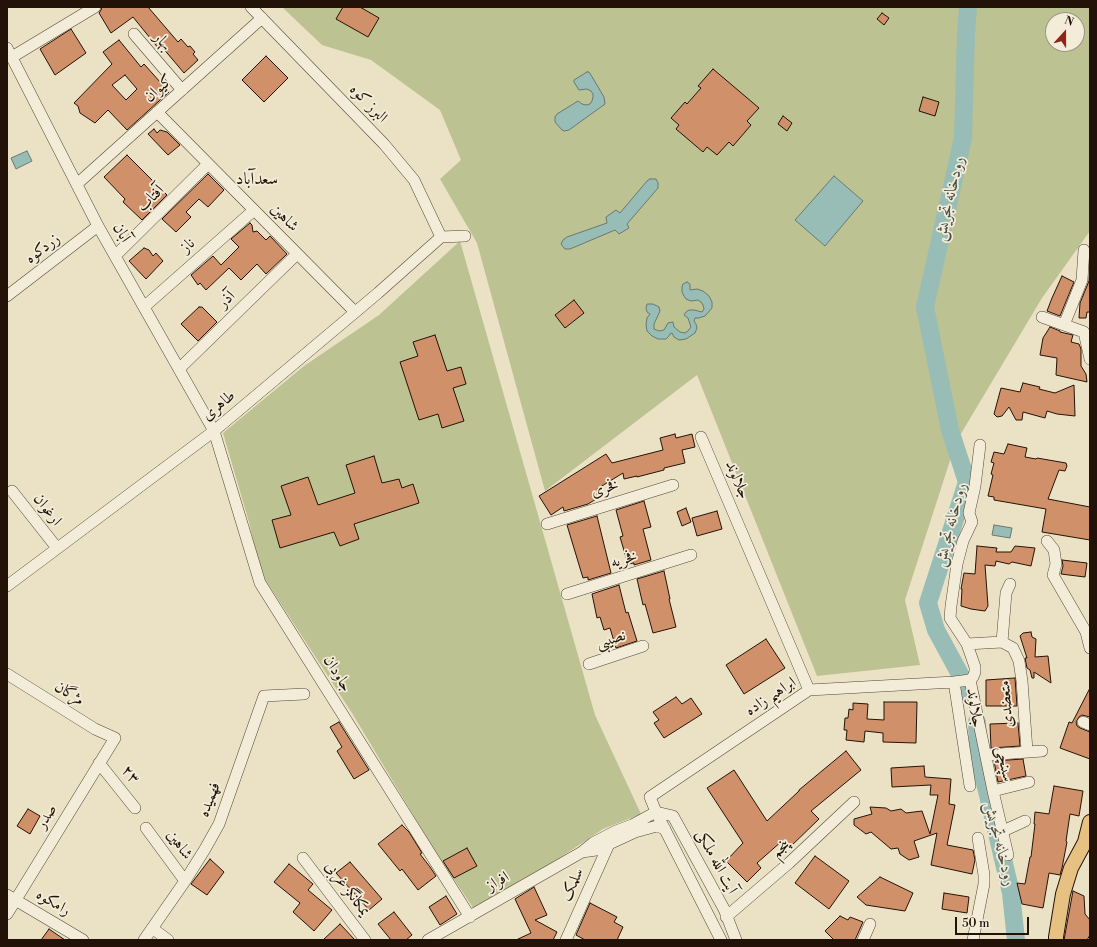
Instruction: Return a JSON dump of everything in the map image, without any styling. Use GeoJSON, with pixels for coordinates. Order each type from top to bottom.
{"type":"FeatureCollection","features":[{"type":"Feature","properties":{"kind":"main road"},"geometry":{"type":"LineString","coordinates":[[1056,940],[1063,894],[1071,868],[1088,843],[1090,822]]}},
{"type":"Feature","properties":{"kind":"street"},"geometry":{"type":"LineString","coordinates":[[9,52],[95,7]]}},
{"type":"Feature","properties":{"kind":"street","name":"البرز کوه"},"geometry":{"type":"LineString","coordinates":[[252,7],[384,144],[414,180],[441,237]]}},
{"type":"Feature","properties":{"kind":"street","name":"کیوان"},"geometry":{"type":"LineString","coordinates":[[77,184],[262,18]]}},
{"type":"Feature","properties":{"kind":"street","name":"بهار"},"geometry":{"type":"LineString","coordinates":[[134,34],[182,90]]}},
{"type":"Feature","properties":{"kind":"street","name":"آبان"},"geometry":{"type":"LineString","coordinates":[[9,52],[98,226],[214,431]]}},
{"type":"Feature","properties":{"kind":"street","name":"شاهین"},"geometry":{"type":"LineString","coordinates":[[157,112],[355,312]]}},
{"type":"Feature","properties":{"kind":"street","name":"آفتاب"},"geometry":{"type":"LineString","coordinates":[[115,256],[208,164]]}},
{"type":"Feature","properties":{"kind":"street","name":"ناز"},"geometry":{"type":"LineString","coordinates":[[144,307],[254,210]]}},
{"type":"Feature","properties":{"kind":"street","name":"زردکوه"},"geometry":{"type":"LineString","coordinates":[[7,296],[98,226]]}},
{"type":"Feature","properties":{"kind":"street"},"geometry":{"type":"LineString","coordinates":[[441,237],[465,236]]}},
{"type":"Feature","properties":{"kind":"street","name":"طاهری"},"geometry":{"type":"LineString","coordinates":[[7,586],[214,431],[441,237]]}},
{"type":"Feature","properties":{"kind":"street"},"geometry":{"type":"LineString","coordinates":[[1064,325],[1086,281],[1084,250]]}},
{"type":"Feature","properties":{"kind":"street","name":"آذر"},"geometry":{"type":"LineString","coordinates":[[180,369],[297,254]]}},
{"type":"Feature","properties":{"kind":"street"},"geometry":{"type":"LineString","coordinates":[[1042,317],[1084,332],[1090,359]]}},
{"type":"Feature","properties":{"kind":"street","name":"جاودان"},"geometry":{"type":"LineString","coordinates":[[214,431],[260,583],[470,917]]}},
{"type":"Feature","properties":{"kind":"street","name":"جلالوند"},"geometry":{"type":"LineString","coordinates":[[701,437],[809,690]]}},
{"type":"Feature","properties":{"kind":"street","name":"جلالوند"},"geometry":{"type":"LineString","coordinates":[[970,786],[954,682],[970,680],[975,672],[975,666],[967,644],[950,618],[957,564],[963,541],[972,522],[969,513],[976,486],[980,445]]}},
{"type":"Feature","properties":{"kind":"street","name":"فخری"},"geometry":{"type":"LineString","coordinates":[[547,524],[673,485]]}},
{"type":"Feature","properties":{"kind":"street","name":"ارغوان"},"geometry":{"type":"LineString","coordinates":[[12,491],[57,548]]}},
{"type":"Feature","properties":{"kind":"street"},"geometry":{"type":"LineString","coordinates":[[1047,541],[1054,550],[1056,564],[1053,575],[1086,632],[1090,648]]}},
{"type":"Feature","properties":{"kind":"street","name":"فخریه"},"geometry":{"type":"LineString","coordinates":[[567,594],[691,556]]}},
{"type":"Feature","properties":{"kind":"street"},"geometry":{"type":"LineString","coordinates":[[967,644],[1002,642],[1006,594],[1010,584]]}},
{"type":"Feature","properties":{"kind":"street"},"geometry":{"type":"LineString","coordinates":[[1086,632],[1090,618]]}},
{"type":"Feature","properties":{"kind":"street","name":"متعضدی"},"geometry":{"type":"LineString","coordinates":[[1002,642],[1013,648],[1019,661],[1022,681],[1027,751]]}},
{"type":"Feature","properties":{"kind":"street","name":"نصیبی"},"geometry":{"type":"LineString","coordinates":[[589,664],[643,646]]}},
{"type":"Feature","properties":{"kind":"street","name":"مژگان"},"geometry":{"type":"LineString","coordinates":[[7,674],[95,729],[115,738]]}},
{"type":"Feature","properties":{"kind":"street","name":"سپنچی"},"geometry":{"type":"LineString","coordinates":[[970,680],[1008,855]]}},
{"type":"Feature","properties":{"kind":"street","name":"ابراهیم زاده"},"geometry":{"type":"LineString","coordinates":[[650,797],[809,690],[954,682]]}},
{"type":"Feature","properties":{"kind":"street","name":"فهمیده"},"geometry":{"type":"LineString","coordinates":[[144,940],[185,880],[219,824],[264,696],[304,694]]}},
{"type":"Feature","properties":{"kind":"street","name":"صدر"},"geometry":{"type":"LineString","coordinates":[[7,914],[11,897],[115,738]]}},
{"type":"Feature","properties":{"kind":"street"},"geometry":{"type":"LineString","coordinates":[[986,755],[1042,751]]}},
{"type":"Feature","properties":{"kind":"street","name":"۲۳"},"geometry":{"type":"LineString","coordinates":[[100,762],[135,808]]}},
{"type":"Feature","properties":{"kind":"street"},"geometry":{"type":"LineString","coordinates":[[993,791],[1030,782]]}},
{"type":"Feature","properties":{"kind":"street","name":"آیت الله ملکی"},"geometry":{"type":"LineString","coordinates":[[650,797],[664,829],[721,940]]}},
{"type":"Feature","properties":{"kind":"street","name":"پنجم"},"geometry":{"type":"LineString","coordinates":[[726,917],[789,863],[854,802]]}},
{"type":"Feature","properties":{"kind":"street","name":"افراز"},"geometry":{"type":"LineString","coordinates":[[428,940],[582,852],[593,843],[656,812]]}},
{"type":"Feature","properties":{"kind":"street","name":"آیت الله ملکی"},"geometry":{"type":"LineString","coordinates":[[656,812],[673,816],[726,917],[736,940]]}},
{"type":"Feature","properties":{"kind":"street"},"geometry":{"type":"LineString","coordinates":[[1003,831],[1026,821]]}},
{"type":"Feature","properties":{"kind":"street","name":"افراز"},"geometry":{"type":"LineString","coordinates":[[582,852],[596,850],[635,832],[657,826],[664,829]]}},
{"type":"Feature","properties":{"kind":"street","name":"شاهین"},"geometry":{"type":"LineString","coordinates":[[146,828],[185,880]]}},
{"type":"Feature","properties":{"kind":"street"},"geometry":{"type":"LineString","coordinates":[[973,940],[984,884],[978,838]]}},
{"type":"Feature","properties":{"kind":"street","name":"سلمک"},"geometry":{"type":"LineString","coordinates":[[568,940],[610,844]]}},
{"type":"Feature","properties":{"kind":"street","name":"یمکانگز غربی"},"geometry":{"type":"LineString","coordinates":[[303,858],[365,940]]}},
{"type":"Feature","properties":{"kind":"street","name":"رامکوه"},"geometry":{"type":"LineString","coordinates":[[11,897],[83,940]]}},
{"type":"Feature","properties":{"kind":"street"},"geometry":{"type":"LineString","coordinates":[[863,940],[870,924]]}},
{"type":"Feature","properties":{"kind":"street"},"geometry":{"type":"LineString","coordinates":[[152,928],[168,940]]}},
{"type":"Feature","properties":{"kind":"green space"},"geometry":{"type":"Polygon","coordinates":[[[282,7],[1090,7],[1090,231],[1042,298],[956,442],[905,600],[920,665],[817,676],[697,375],[545,491],[477,243],[440,179],[461,160],[440,110],[371,60],[322,45],[282,7]]]}},
{"type":"Feature","properties":{"kind":"green space"},"geometry":{"type":"Polygon","coordinates":[[[460,241],[595,715],[641,814],[603,829],[549,865],[474,909],[436,853],[352,713],[266,581],[257,557],[249,522],[223,433],[304,366],[379,315],[460,241]]]}},
{"type":"Feature","properties":{"kind":"water"},"geometry":{"type":"Polygon","coordinates":[[[589,72],[604,97],[605,104],[569,130],[564,131],[555,122],[555,117],[557,114],[578,101],[586,105],[590,104],[592,101],[593,94],[591,91],[587,89],[579,90],[574,82],[574,80],[589,72]]]}},
{"type":"Feature","properties":{"kind":"water"},"geometry":{"type":"Polygon","coordinates":[[[27,151],[32,161],[16,169],[11,158],[27,151]]]}},
{"type":"Feature","properties":{"kind":"water"},"geometry":{"type":"Polygon","coordinates":[[[834,176],[863,201],[825,246],[795,220],[834,176]]]}},
{"type":"Feature","properties":{"kind":"water"},"geometry":{"type":"Polygon","coordinates":[[[650,179],[656,179],[658,188],[627,224],[629,228],[619,234],[615,230],[570,249],[565,249],[561,244],[567,237],[607,223],[606,217],[616,210],[620,213],[650,179]]]}},
{"type":"Feature","properties":{"kind":"water"},"geometry":{"type":"Polygon","coordinates":[[[687,282],[690,284],[690,290],[697,289],[703,291],[709,296],[712,302],[712,308],[705,316],[695,318],[694,321],[697,328],[695,333],[686,339],[679,340],[674,337],[672,333],[666,339],[658,339],[652,336],[647,331],[646,325],[647,318],[650,314],[647,312],[647,304],[653,304],[659,307],[660,311],[654,324],[654,329],[659,331],[664,330],[668,323],[673,322],[674,327],[680,332],[685,333],[691,327],[688,318],[684,315],[686,312],[689,310],[694,310],[702,312],[704,309],[701,302],[698,300],[691,301],[686,299],[684,296],[682,287],[683,284],[687,282]]]}},
{"type":"Feature","properties":{"kind":"water"},"geometry":{"type":"Polygon","coordinates":[[[994,525],[1012,528],[1010,538],[992,535],[994,525]]]}},
{"type":"Feature","properties":{"kind":"building"},"geometry":{"type":"Polygon","coordinates":[[[102,7],[148,7],[178,42],[181,39],[188,47],[190,46],[195,52],[193,54],[198,60],[184,73],[162,47],[159,49],[133,17],[111,33],[99,13],[102,7]]]}},
{"type":"Feature","properties":{"kind":"building"},"geometry":{"type":"Polygon","coordinates":[[[343,7],[360,7],[379,18],[368,37],[336,19],[343,7]]]}},
{"type":"Feature","properties":{"kind":"building"},"geometry":{"type":"Polygon","coordinates":[[[882,13],[889,18],[884,25],[877,19],[882,13]]]}},
{"type":"Feature","properties":{"kind":"building"},"geometry":{"type":"Polygon","coordinates":[[[71,29],[86,53],[55,75],[40,49],[71,29]]]}},
{"type":"Feature","properties":{"kind":"building"},"geometry":{"type":"Polygon","coordinates":[[[119,40],[141,67],[144,64],[169,92],[127,130],[108,110],[95,123],[80,113],[78,106],[74,103],[112,64],[103,52],[119,40]],[[125,75],[112,85],[126,100],[137,89],[125,75]]]}},
{"type":"Feature","properties":{"kind":"building"},"geometry":{"type":"Polygon","coordinates":[[[266,56],[288,78],[264,102],[242,80],[266,56]]]}},
{"type":"Feature","properties":{"kind":"building"},"geometry":{"type":"Polygon","coordinates":[[[713,69],[759,108],[747,121],[751,125],[733,146],[729,142],[717,155],[707,147],[703,152],[676,129],[679,125],[671,118],[685,102],[687,104],[701,88],[698,86],[713,69]]]}},
{"type":"Feature","properties":{"kind":"building"},"geometry":{"type":"Polygon","coordinates":[[[923,97],[939,102],[935,116],[919,111],[923,97]]]}},
{"type":"Feature","properties":{"kind":"building"},"geometry":{"type":"Polygon","coordinates":[[[783,116],[792,123],[787,131],[778,124],[783,116]]]}},
{"type":"Feature","properties":{"kind":"building"},"geometry":{"type":"Polygon","coordinates":[[[154,129],[157,133],[160,130],[167,132],[180,145],[168,155],[148,134],[154,129]]]}},
{"type":"Feature","properties":{"kind":"building"},"geometry":{"type":"Polygon","coordinates":[[[127,155],[167,195],[142,220],[123,202],[125,199],[104,177],[127,155]]]}},
{"type":"Feature","properties":{"kind":"building"},"geometry":{"type":"Polygon","coordinates":[[[208,174],[224,190],[208,207],[199,199],[186,212],[191,217],[176,232],[162,219],[208,174]]]}},
{"type":"Feature","properties":{"kind":"building"},"geometry":{"type":"Polygon","coordinates":[[[250,223],[252,225],[253,232],[257,231],[266,240],[270,236],[287,254],[266,274],[257,264],[241,280],[229,268],[206,290],[200,283],[198,285],[191,275],[213,256],[221,265],[239,247],[231,239],[250,223]]]}},
{"type":"Feature","properties":{"kind":"building"},"geometry":{"type":"Polygon","coordinates":[[[144,248],[149,250],[153,256],[156,253],[163,261],[146,279],[129,261],[144,248]]]}},
{"type":"Feature","properties":{"kind":"building"},"geometry":{"type":"Polygon","coordinates":[[[1090,265],[1090,312],[1087,312],[1086,318],[1079,318],[1080,303],[1089,281],[1090,265]]]}},
{"type":"Feature","properties":{"kind":"building"},"geometry":{"type":"Polygon","coordinates":[[[1062,276],[1074,282],[1060,316],[1047,311],[1062,276]]]}},
{"type":"Feature","properties":{"kind":"building"},"geometry":{"type":"Polygon","coordinates":[[[574,300],[584,313],[565,328],[555,315],[574,300]]]}},
{"type":"Feature","properties":{"kind":"building"},"geometry":{"type":"Polygon","coordinates":[[[199,307],[202,307],[217,322],[198,341],[181,324],[199,307]]]}},
{"type":"Feature","properties":{"kind":"building"},"geometry":{"type":"Polygon","coordinates":[[[1050,327],[1060,332],[1073,335],[1071,342],[1079,344],[1081,349],[1081,366],[1086,374],[1087,382],[1056,375],[1057,358],[1040,355],[1043,338],[1050,327]]]}},
{"type":"Feature","properties":{"kind":"building"},"geometry":{"type":"Polygon","coordinates":[[[435,335],[447,371],[461,367],[466,384],[453,388],[464,421],[442,428],[438,414],[419,420],[400,362],[418,356],[413,342],[435,335]]]}},
{"type":"Feature","properties":{"kind":"building"},"geometry":{"type":"Polygon","coordinates":[[[1023,383],[1040,387],[1039,389],[1055,393],[1074,385],[1075,416],[1047,411],[1045,418],[1023,412],[1022,420],[1016,420],[1009,407],[1002,416],[997,417],[994,414],[1001,388],[1020,392],[1023,383]]]}},
{"type":"Feature","properties":{"kind":"building"},"geometry":{"type":"Polygon","coordinates":[[[675,434],[676,438],[692,434],[695,447],[682,450],[685,463],[637,477],[624,479],[623,473],[597,489],[601,496],[588,504],[564,511],[563,507],[551,515],[539,496],[606,454],[612,463],[663,450],[660,438],[675,434]]]}},
{"type":"Feature","properties":{"kind":"building"},"geometry":{"type":"Polygon","coordinates":[[[1008,444],[1027,448],[1025,457],[1066,463],[1067,466],[1065,471],[1059,470],[1048,499],[1090,507],[1090,540],[1042,532],[1046,509],[994,500],[994,497],[988,496],[993,475],[991,474],[994,463],[991,462],[994,452],[1004,454],[1008,444]]]}},
{"type":"Feature","properties":{"kind":"building"},"geometry":{"type":"Polygon","coordinates":[[[374,456],[382,483],[399,479],[402,488],[413,484],[419,503],[354,524],[359,539],[340,546],[334,532],[280,548],[272,520],[291,515],[281,486],[308,477],[318,505],[355,493],[346,465],[374,456]]]}},
{"type":"Feature","properties":{"kind":"building"},"geometry":{"type":"Polygon","coordinates":[[[644,501],[651,527],[643,529],[651,560],[634,565],[634,563],[628,564],[620,537],[623,536],[616,510],[644,501]]]}},
{"type":"Feature","properties":{"kind":"building"},"geometry":{"type":"Polygon","coordinates":[[[686,508],[691,522],[682,526],[677,512],[686,508]]]}},
{"type":"Feature","properties":{"kind":"building"},"geometry":{"type":"Polygon","coordinates":[[[717,511],[722,529],[697,536],[692,518],[717,511]]]}},
{"type":"Feature","properties":{"kind":"building"},"geometry":{"type":"Polygon","coordinates":[[[597,516],[611,573],[588,580],[588,577],[583,578],[567,525],[597,516]]]}},
{"type":"Feature","properties":{"kind":"building"},"geometry":{"type":"Polygon","coordinates":[[[977,546],[997,548],[996,552],[1011,552],[1015,546],[1035,548],[1031,566],[1012,562],[1009,564],[996,561],[995,566],[985,565],[988,606],[985,611],[961,606],[961,589],[964,573],[975,574],[977,546]]]}},
{"type":"Feature","properties":{"kind":"building"},"geometry":{"type":"Polygon","coordinates":[[[1062,560],[1087,563],[1085,577],[1061,574],[1063,566],[1062,560]]]}},
{"type":"Feature","properties":{"kind":"building"},"geometry":{"type":"Polygon","coordinates":[[[664,571],[676,627],[653,633],[645,604],[643,605],[637,579],[664,571]]]}},
{"type":"Feature","properties":{"kind":"building"},"geometry":{"type":"Polygon","coordinates":[[[619,585],[626,613],[628,612],[637,641],[616,648],[610,628],[604,630],[600,617],[597,618],[592,594],[619,585]]]}},
{"type":"Feature","properties":{"kind":"building"},"geometry":{"type":"Polygon","coordinates":[[[1031,632],[1032,637],[1036,639],[1035,657],[1048,656],[1051,683],[1034,672],[1034,678],[1032,678],[1030,670],[1027,668],[1025,658],[1027,658],[1020,636],[1023,633],[1031,632]]]}},
{"type":"Feature","properties":{"kind":"building"},"geometry":{"type":"Polygon","coordinates":[[[766,639],[785,668],[744,694],[726,665],[766,639]]]}},
{"type":"Feature","properties":{"kind":"building"},"geometry":{"type":"Polygon","coordinates":[[[1015,678],[1017,706],[986,706],[986,680],[1015,678]]]}},
{"type":"Feature","properties":{"kind":"building"},"geometry":{"type":"Polygon","coordinates":[[[1090,688],[1090,717],[1082,715],[1076,722],[1077,726],[1090,732],[1090,759],[1060,748],[1069,722],[1072,723],[1090,688]]]}},
{"type":"Feature","properties":{"kind":"building"},"geometry":{"type":"Polygon","coordinates":[[[676,697],[682,704],[691,698],[702,714],[664,738],[654,723],[659,720],[653,712],[676,697]]]}},
{"type":"Feature","properties":{"kind":"building"},"geometry":{"type":"Polygon","coordinates":[[[884,702],[917,702],[916,743],[883,742],[883,733],[865,731],[864,742],[846,740],[847,730],[844,730],[845,718],[848,718],[849,709],[853,710],[853,703],[868,704],[867,719],[884,720],[884,702]]]}},
{"type":"Feature","properties":{"kind":"building"},"geometry":{"type":"Polygon","coordinates":[[[339,722],[369,770],[354,779],[337,751],[342,747],[330,727],[339,722]]]}},
{"type":"Feature","properties":{"kind":"building"},"geometry":{"type":"Polygon","coordinates":[[[1018,723],[1020,746],[991,748],[990,724],[1018,723]]]}},
{"type":"Feature","properties":{"kind":"building"},"geometry":{"type":"Polygon","coordinates":[[[846,751],[861,770],[811,811],[819,819],[789,848],[782,841],[757,863],[761,868],[747,882],[726,861],[743,843],[707,788],[734,770],[767,821],[799,790],[846,751]]]}},
{"type":"Feature","properties":{"kind":"building"},"geometry":{"type":"Polygon","coordinates":[[[1023,759],[1026,776],[998,782],[994,761],[1023,759]]]}},
{"type":"Feature","properties":{"kind":"building"},"geometry":{"type":"Polygon","coordinates":[[[924,766],[925,777],[951,779],[949,804],[955,805],[947,845],[973,850],[975,860],[972,874],[931,865],[937,833],[914,841],[919,857],[909,860],[900,854],[898,848],[891,849],[871,832],[866,834],[854,825],[854,819],[872,814],[870,807],[886,808],[891,811],[901,809],[906,813],[922,811],[930,834],[938,795],[930,795],[931,785],[892,787],[891,768],[924,766]]]}},
{"type":"Feature","properties":{"kind":"building"},"geometry":{"type":"Polygon","coordinates":[[[1054,786],[1083,791],[1079,816],[1070,814],[1067,842],[1060,875],[1049,873],[1043,908],[1022,904],[1017,883],[1025,884],[1031,857],[1035,812],[1049,814],[1054,786]]]}},
{"type":"Feature","properties":{"kind":"building"},"geometry":{"type":"Polygon","coordinates":[[[28,809],[40,816],[30,834],[17,826],[28,809]]]}},
{"type":"Feature","properties":{"kind":"building"},"geometry":{"type":"Polygon","coordinates":[[[402,825],[409,832],[422,853],[420,854],[436,876],[418,890],[402,869],[400,871],[378,844],[402,825]]]}},
{"type":"Feature","properties":{"kind":"building"},"geometry":{"type":"Polygon","coordinates":[[[467,848],[477,866],[454,878],[443,861],[467,848]]]}},
{"type":"Feature","properties":{"kind":"building"},"geometry":{"type":"Polygon","coordinates":[[[815,856],[849,881],[829,909],[795,883],[815,856]]]}},
{"type":"Feature","properties":{"kind":"building"},"geometry":{"type":"Polygon","coordinates":[[[210,859],[224,872],[207,895],[191,884],[210,859]]]}},
{"type":"Feature","properties":{"kind":"building"},"geometry":{"type":"Polygon","coordinates":[[[350,862],[382,899],[369,910],[336,873],[350,862]]]}},
{"type":"Feature","properties":{"kind":"building"},"geometry":{"type":"Polygon","coordinates":[[[289,864],[313,884],[308,890],[332,910],[314,931],[293,912],[300,903],[274,882],[289,864]]]}},
{"type":"Feature","properties":{"kind":"building"},"geometry":{"type":"Polygon","coordinates":[[[880,877],[913,893],[905,911],[866,905],[857,897],[880,877]]]}},
{"type":"Feature","properties":{"kind":"building"},"geometry":{"type":"Polygon","coordinates":[[[534,887],[547,915],[535,920],[557,932],[553,940],[516,940],[531,933],[515,899],[534,887]]]}},
{"type":"Feature","properties":{"kind":"building"},"geometry":{"type":"Polygon","coordinates":[[[1073,891],[1084,896],[1085,914],[1090,920],[1090,935],[1087,940],[1064,940],[1073,891]]]}},
{"type":"Feature","properties":{"kind":"building"},"geometry":{"type":"Polygon","coordinates":[[[944,893],[969,897],[967,913],[942,909],[944,893]]]}},
{"type":"Feature","properties":{"kind":"building"},"geometry":{"type":"Polygon","coordinates":[[[446,896],[457,914],[440,925],[429,907],[446,896]]]}},
{"type":"Feature","properties":{"kind":"building"},"geometry":{"type":"Polygon","coordinates":[[[590,903],[617,917],[614,922],[623,927],[617,940],[585,940],[576,935],[590,903]]]}},
{"type":"Feature","properties":{"kind":"building"},"geometry":{"type":"Polygon","coordinates":[[[394,912],[412,935],[406,940],[391,940],[378,924],[394,912]]]}},
{"type":"Feature","properties":{"kind":"building"},"geometry":{"type":"Polygon","coordinates":[[[840,916],[848,920],[850,917],[863,922],[855,940],[834,940],[825,931],[840,916]]]}},
{"type":"Feature","properties":{"kind":"building"},"geometry":{"type":"Polygon","coordinates":[[[340,924],[355,940],[323,940],[340,924]]]}},
{"type":"Feature","properties":{"kind":"building"},"geometry":{"type":"Polygon","coordinates":[[[49,929],[65,940],[41,940],[49,929]]]}},
{"type":"Feature","properties":{"kind":"waterway","name":"رودخانه تجریش"},"geometry":{"type":"LineString","coordinates":[[968,7],[963,138],[925,307],[950,430],[967,482],[928,603],[936,630],[971,697]]}},
{"type":"Feature","properties":{"kind":"waterway","name":"رودخانه تجریش"},"geometry":{"type":"LineString","coordinates":[[977,722],[978,756],[1011,893],[1016,940]]}},
{"type":"Feature","properties":{"kind":"district","name":"سعدآباد"},"geometry":{"type":"Point","coordinates":[257,180]}}]}
